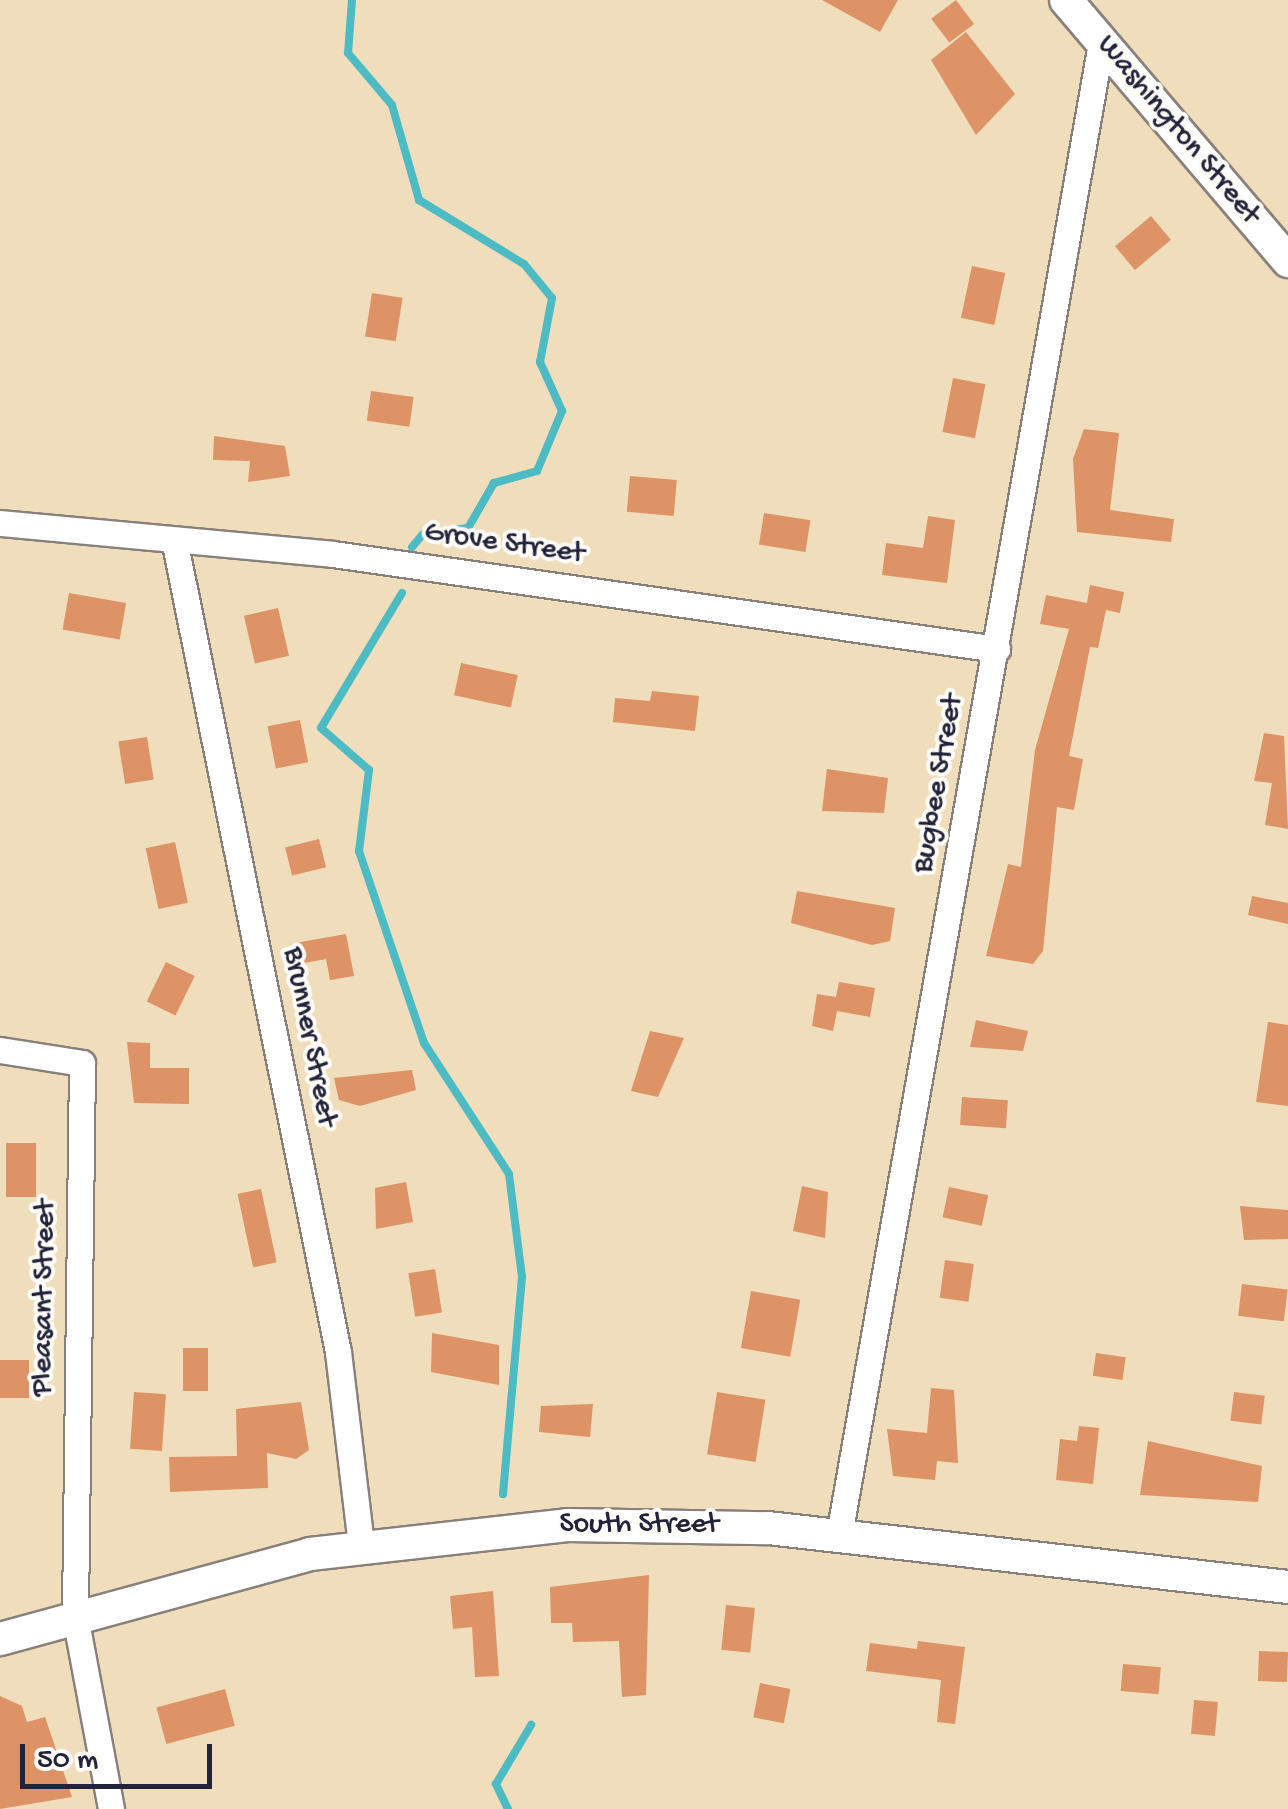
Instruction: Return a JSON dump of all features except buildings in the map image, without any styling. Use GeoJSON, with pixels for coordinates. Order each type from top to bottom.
{"type":"FeatureCollection","features":[{"type":"Feature","properties":{"kind":"main road","name":"Washington Street"},"geometry":{"type":"LineString","coordinates":[[1066,0],[1288,262]]}},
{"type":"Feature","properties":{"kind":"main road","name":"South Street"},"geometry":{"type":"LineString","coordinates":[[0,1639],[75,1616],[361,1546],[632,1524],[839,1536],[1288,1587]]}},
{"type":"Feature","properties":{"kind":"street","name":"Bugbee Street"},"geometry":{"type":"LineString","coordinates":[[839,1536],[1102,43]]}},
{"type":"Feature","properties":{"kind":"street","name":"Grove Street"},"geometry":{"type":"LineString","coordinates":[[0,523],[174,544],[333,554],[997,649]]}},
{"type":"Feature","properties":{"kind":"street","name":"Brunner Street"},"geometry":{"type":"LineString","coordinates":[[174,544],[342,1370],[361,1546]]}},
{"type":"Feature","properties":{"kind":"street","name":"Pleasant Street"},"geometry":{"type":"LineString","coordinates":[[0,1050],[82,1063],[75,1616]]}},
{"type":"Feature","properties":{"kind":"street"},"geometry":{"type":"LineString","coordinates":[[75,1616],[110,1809]]}},
{"type":"Feature","properties":{"kind":"waterway"},"geometry":{"type":"LineString","coordinates":[[352,0],[348,53],[392,105],[419,200],[524,264],[552,298],[540,362],[562,411],[537,471],[494,483],[468,528],[423,534],[412,547]]}},
{"type":"Feature","properties":{"kind":"waterway"},"geometry":{"type":"LineString","coordinates":[[402,593],[321,728],[369,770],[359,851],[424,1043],[509,1174],[522,1277],[503,1494]]}},
{"type":"Feature","properties":{"kind":"waterway"},"geometry":{"type":"LineString","coordinates":[[508,1809],[496,1784],[531,1725]]}}]}
